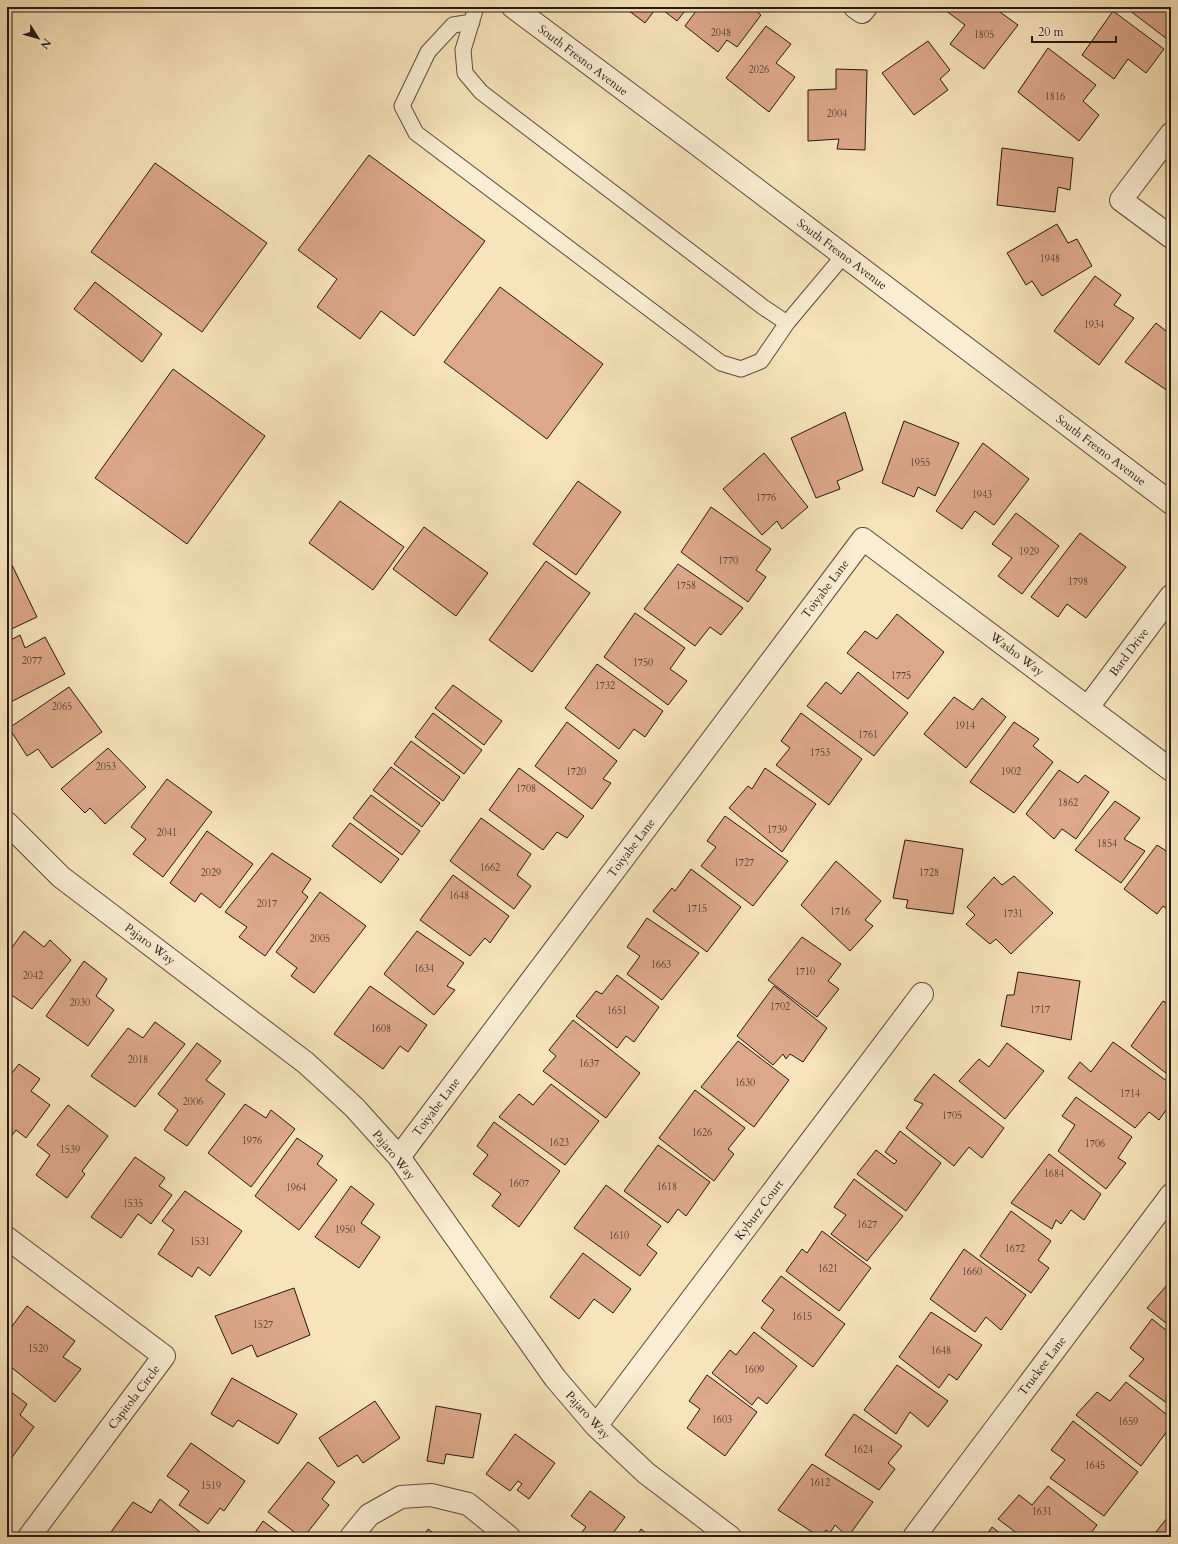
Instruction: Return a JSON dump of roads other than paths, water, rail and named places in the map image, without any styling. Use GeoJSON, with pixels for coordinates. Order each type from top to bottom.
{"type":"FeatureCollection","features":[{"type":"Feature","properties":{"kind":"street","name":"South Fresno Avenue"},"geometry":{"type":"LineString","coordinates":[[513,7],[844,255],[1171,503]]}},
{"type":"Feature","properties":{"kind":"street"},"geometry":{"type":"LineString","coordinates":[[1171,134],[1122,200],[1171,237]]}},
{"type":"Feature","properties":{"kind":"street","name":"Washo Way"},"geometry":{"type":"LineString","coordinates":[[863,539],[1171,770]]}},
{"type":"Feature","properties":{"kind":"street","name":"Toiyabe Lane"},"geometry":{"type":"LineString","coordinates":[[399,1157],[863,539]]}},
{"type":"Feature","properties":{"kind":"street","name":"Bard Drive"},"geometry":{"type":"LineString","coordinates":[[1088,707],[1171,596]]}},
{"type":"Feature","properties":{"kind":"street","name":"Pajaro Way"},"geometry":{"type":"LineString","coordinates":[[7,823],[62,877],[306,1063],[354,1107],[399,1157],[555,1378],[596,1426],[646,1473],[730,1537]]}},
{"type":"Feature","properties":{"kind":"street","name":"Kyburz Court"},"geometry":{"type":"LineString","coordinates":[[596,1426],[922,994]]}},
{"type":"Feature","properties":{"kind":"street","name":"Truckee Lane"},"geometry":{"type":"LineString","coordinates":[[914,1537],[1171,1195]]}},
{"type":"Feature","properties":{"kind":"street","name":"Capitola Circle"},"geometry":{"type":"LineString","coordinates":[[7,1238],[164,1356],[28,1537]]}},
{"type":"Feature","properties":{"kind":"street"},"geometry":{"type":"LineString","coordinates":[[352,1537],[369,1515],[401,1497],[430,1495],[468,1504],[509,1537]]}},
{"type":"Feature","properties":{"kind":"lane"},"geometry":{"type":"LineString","coordinates":[[476,7],[463,50],[465,73],[481,92],[763,307],[787,323]]}},
{"type":"Feature","properties":{"kind":"lane"},"geometry":{"type":"LineString","coordinates":[[472,22],[453,25],[428,52],[402,106],[416,133],[721,363],[741,369],[761,361],[787,323],[844,255]]}}]}
